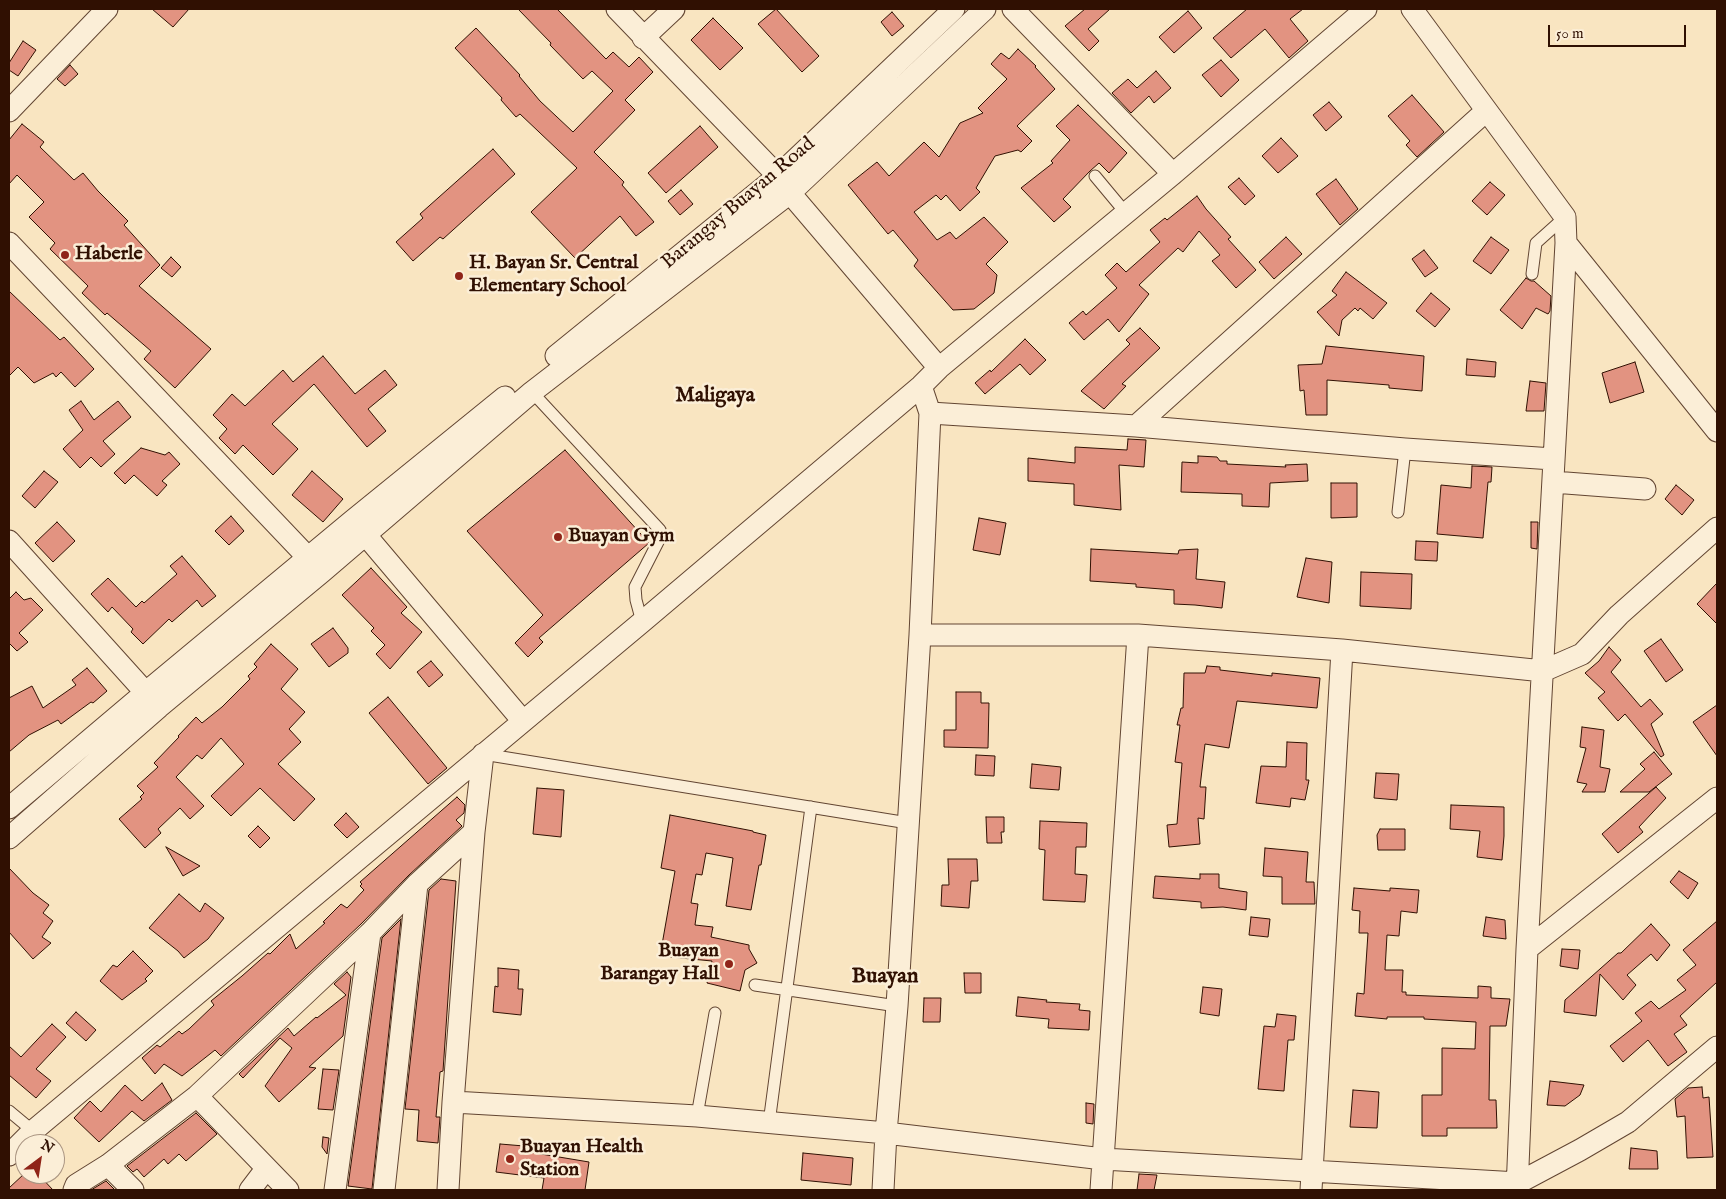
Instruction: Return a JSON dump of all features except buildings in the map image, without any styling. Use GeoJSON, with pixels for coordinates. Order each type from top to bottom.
{"type":"FeatureCollection","features":[{"type":"Feature","properties":{"kind":"street"},"geometry":{"type":"LineString","coordinates":[[9,111],[107,9]]}},
{"type":"Feature","properties":{"kind":"street"},"geometry":{"type":"LineString","coordinates":[[617,9],[784,185],[939,368]]}},
{"type":"Feature","properties":{"kind":"street"},"geometry":{"type":"LineString","coordinates":[[643,38],[674,9]]}},
{"type":"Feature","properties":{"kind":"street","name":"Barangay Buayan Road"},"geometry":{"type":"LineString","coordinates":[[359,528],[784,185],[862,96],[954,9]]}},
{"type":"Feature","properties":{"kind":"street"},"geometry":{"type":"LineString","coordinates":[[9,808],[152,700],[359,528],[532,392],[784,185],[878,111],[985,9]]}},
{"type":"Feature","properties":{"kind":"street"},"geometry":{"type":"LineString","coordinates":[[1012,9],[1173,174]]}},
{"type":"Feature","properties":{"kind":"street"},"geometry":{"type":"LineString","coordinates":[[9,1155],[33,1131],[522,720],[642,622],[921,386],[939,368],[1173,174],[1366,9]]}},
{"type":"Feature","properties":{"kind":"street"},"geometry":{"type":"LineString","coordinates":[[1412,9],[1565,216],[1566,243],[1554,482],[1527,949],[1518,1186]]}},
{"type":"Feature","properties":{"kind":"street"},"geometry":{"type":"LineString","coordinates":[[862,96],[878,111]]}},
{"type":"Feature","properties":{"kind":"street"},"geometry":{"type":"LineString","coordinates":[[1136,426],[1486,111]]}},
{"type":"Feature","properties":{"kind":"street"},"geometry":{"type":"LineString","coordinates":[[9,243],[316,565]]}},
{"type":"Feature","properties":{"kind":"street"},"geometry":{"type":"LineString","coordinates":[[1566,243],[1717,431]]}},
{"type":"Feature","properties":{"kind":"street"},"geometry":{"type":"LineString","coordinates":[[883,1190],[897,1006],[920,635],[930,413],[921,386]]}},
{"type":"Feature","properties":{"kind":"street"},"geometry":{"type":"LineString","coordinates":[[930,413],[1136,426],[1405,449],[1554,459]]}},
{"type":"Feature","properties":{"kind":"street"},"geometry":{"type":"LineString","coordinates":[[1554,482],[1645,489]]}},
{"type":"Feature","properties":{"kind":"street"},"geometry":{"type":"LineString","coordinates":[[359,528],[522,720]]}},
{"type":"Feature","properties":{"kind":"street"},"geometry":{"type":"LineString","coordinates":[[920,635],[1138,635],[1342,650],[1543,671],[1582,654],[1619,615],[1717,528]]}},
{"type":"Feature","properties":{"kind":"street"},"geometry":{"type":"LineString","coordinates":[[11,547],[152,700]]}},
{"type":"Feature","properties":{"kind":"street"},"geometry":{"type":"LineString","coordinates":[[1101,1190],[1138,635]]}},
{"type":"Feature","properties":{"kind":"street"},"geometry":{"type":"LineString","coordinates":[[1312,1180],[1342,650]]}},
{"type":"Feature","properties":{"kind":"street"},"geometry":{"type":"LineString","coordinates":[[9,838],[152,700]]}},
{"type":"Feature","properties":{"kind":"street"},"geometry":{"type":"LineString","coordinates":[[448,1190],[474,832],[483,754]]}},
{"type":"Feature","properties":{"kind":"street"},"geometry":{"type":"LineString","coordinates":[[1527,949],[1717,798]]}},
{"type":"Feature","properties":{"kind":"street"},"geometry":{"type":"LineString","coordinates":[[74,1190],[76,1186],[108,1165],[197,1096],[370,933],[417,884],[474,832]]}},
{"type":"Feature","properties":{"kind":"street"},"geometry":{"type":"LineString","coordinates":[[384,1190],[417,884]]}},
{"type":"Feature","properties":{"kind":"street"},"geometry":{"type":"LineString","coordinates":[[335,1190],[370,933]]}},
{"type":"Feature","properties":{"kind":"street"},"geometry":{"type":"LineString","coordinates":[[453,1102],[698,1116],[769,1122],[1312,1180],[1518,1186],[1628,1122],[1717,1047]]}},
{"type":"Feature","properties":{"kind":"street"},"geometry":{"type":"LineString","coordinates":[[197,1096],[288,1190]]}},
{"type":"Feature","properties":{"kind":"street"},"geometry":{"type":"LineString","coordinates":[[108,1165],[132,1190]]}},
{"type":"Feature","properties":{"kind":"street"},"geometry":{"type":"LineString","coordinates":[[250,1190],[266,1169]]}},
{"type":"Feature","properties":{"kind":"lane"},"geometry":{"type":"LineString","coordinates":[[1095,176],[1125,212]]}},
{"type":"Feature","properties":{"kind":"lane"},"geometry":{"type":"LineString","coordinates":[[1532,274],[1536,243],[1565,216]]}},
{"type":"Feature","properties":{"kind":"lane"},"geometry":{"type":"LineString","coordinates":[[532,392],[660,530],[660,538],[635,588],[642,622]]}},
{"type":"Feature","properties":{"kind":"lane"},"geometry":{"type":"LineString","coordinates":[[1398,512],[1405,449]]}},
{"type":"Feature","properties":{"kind":"lane"},"geometry":{"type":"LineString","coordinates":[[483,754],[908,823]]}},
{"type":"Feature","properties":{"kind":"lane"},"geometry":{"type":"LineString","coordinates":[[769,1122],[811,807]]}},
{"type":"Feature","properties":{"kind":"lane"},"geometry":{"type":"LineString","coordinates":[[754,985],[897,1006]]}},
{"type":"Feature","properties":{"kind":"lane"},"geometry":{"type":"LineString","coordinates":[[698,1116],[715,1013]]}},
{"type":"Feature","properties":{"kind":"lane"},"geometry":{"type":"LineString","coordinates":[[9,1111],[33,1131]]}},
{"type":"Feature","properties":{"kind":"place","name":"Haberle"},"geometry":{"type":"Point","coordinates":[65,255]}},
{"type":"Feature","properties":{"kind":"place","name":"H. Bayan Sr. Central Elementary School"},"geometry":{"type":"Point","coordinates":[459,276]}},
{"type":"Feature","properties":{"kind":"place","name":"Buayan Gym"},"geometry":{"type":"Point","coordinates":[558,537]}},
{"type":"Feature","properties":{"kind":"place","name":"Buayan Barangay Hall"},"geometry":{"type":"Point","coordinates":[729,964]}},
{"type":"Feature","properties":{"kind":"place","name":"Buayan Health Station"},"geometry":{"type":"Point","coordinates":[510,1159]}},
{"type":"Feature","properties":{"kind":"district","name":"Maligaya"},"geometry":{"type":"Point","coordinates":[715,397]}},
{"type":"Feature","properties":{"kind":"district","name":"Buayan"},"geometry":{"type":"Point","coordinates":[885,977]}}]}
